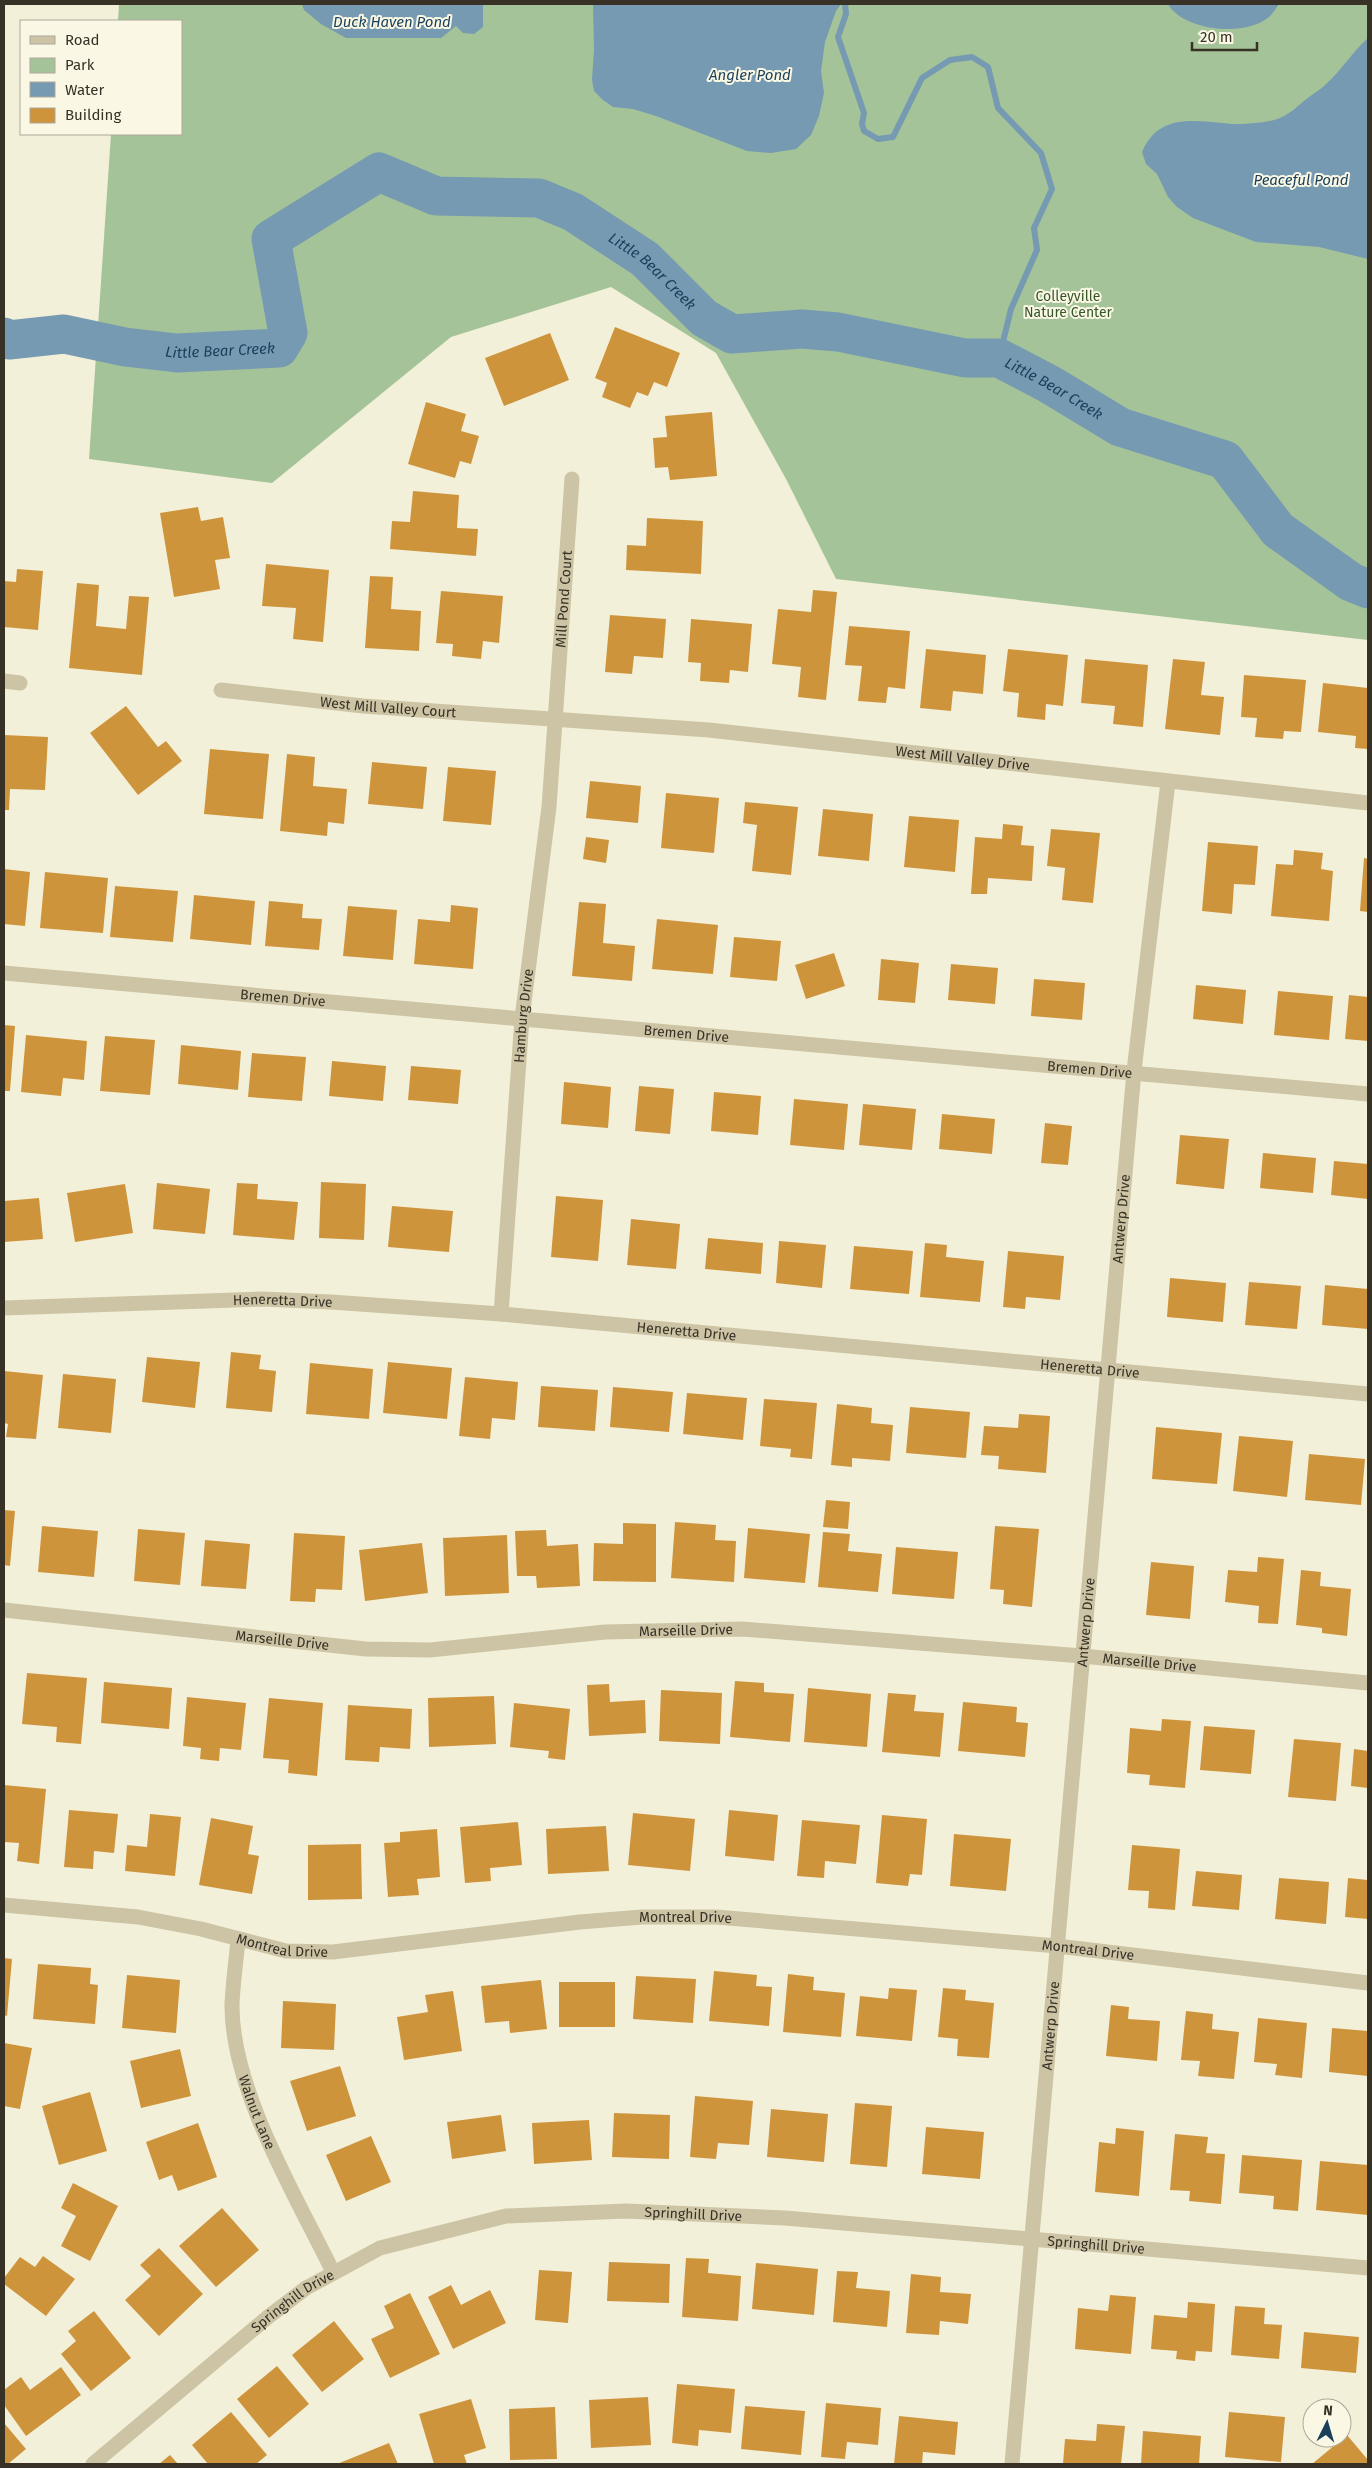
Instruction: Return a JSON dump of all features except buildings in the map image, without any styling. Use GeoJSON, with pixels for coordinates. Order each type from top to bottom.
{"type":"FeatureCollection","features":[{"type":"Feature","properties":{"kind":"street","name":"Mill Pond Court"},"geometry":{"type":"LineString","coordinates":[[556,720],[572,479]]}},
{"type":"Feature","properties":{"kind":"street"},"geometry":{"type":"LineString","coordinates":[[4,681],[20,683]]}},
{"type":"Feature","properties":{"kind":"street","name":"West Mill Valley Court"},"geometry":{"type":"LineString","coordinates":[[221,690],[363,706],[556,720]]}},
{"type":"Feature","properties":{"kind":"street","name":"West Mill Valley Drive"},"geometry":{"type":"LineString","coordinates":[[556,720],[709,730],[1368,803]]}},
{"type":"Feature","properties":{"kind":"street","name":"Hamburg Drive"},"geometry":{"type":"LineString","coordinates":[[501,1314],[522,1018],[549,807],[556,720]]}},
{"type":"Feature","properties":{"kind":"street","name":"Antwerp Drive"},"geometry":{"type":"LineString","coordinates":[[1012,2464],[1134,1071],[1168,782]]}},
{"type":"Feature","properties":{"kind":"street","name":"Bremen Drive"},"geometry":{"type":"LineString","coordinates":[[4,973],[1134,1071],[1368,1094]]}},
{"type":"Feature","properties":{"kind":"street","name":"Heneretta Drive"},"geometry":{"type":"LineString","coordinates":[[4,1308],[262,1299],[331,1302],[501,1314],[1368,1394]]}},
{"type":"Feature","properties":{"kind":"street","name":"Marseille Drive"},"geometry":{"type":"LineString","coordinates":[[4,1610],[366,1649],[430,1650],[606,1632],[742,1629],[1082,1656],[1368,1683]]}},
{"type":"Feature","properties":{"kind":"street","name":"Montreal Drive"},"geometry":{"type":"LineString","coordinates":[[4,1905],[138,1917],[201,1929],[286,1951],[333,1952],[580,1922],[642,1917],[716,1918],[1057,1946],[1368,1983]]}},
{"type":"Feature","properties":{"kind":"street","name":"Walnut Lane"},"geometry":{"type":"LineString","coordinates":[[238,1940],[232,2005],[238,2052],[258,2119],[333,2272]]}},
{"type":"Feature","properties":{"kind":"street","name":"Springhill Drive"},"geometry":{"type":"LineString","coordinates":[[93,2464],[268,2317],[306,2288],[333,2272],[380,2248],[515,2216],[626,2211],[785,2218],[1368,2268]]}},
{"type":"Feature","properties":{"kind":"green space","name":"Colleyville Nature Center"},"geometry":{"type":"Polygon","coordinates":[[[119,4],[1368,4],[1368,640],[836,579],[786,479],[716,353],[611,287],[451,337],[272,483],[89,459],[111,135],[182,135],[182,20],[118,20],[119,4]]]}},
{"type":"Feature","properties":{"kind":"water","name":"Duck Haven Pond"},"geometry":{"type":"Polygon","coordinates":[[[302,4],[483,4],[483,27],[474,34],[463,33],[456,26],[441,38],[346,38],[321,24],[304,10],[302,4]]]}},
{"type":"Feature","properties":{"kind":"water","name":"Angler Pond"},"geometry":{"type":"Polygon","coordinates":[[[593,4],[841,4],[836,11],[825,42],[821,71],[824,93],[819,116],[811,135],[796,149],[771,153],[747,151],[656,116],[633,109],[613,107],[594,91],[592,80],[594,50],[593,4]]]}},
{"type":"Feature","properties":{"kind":"water"},"geometry":{"type":"Polygon","coordinates":[[[1168,4],[1279,4],[1270,16],[1260,23],[1232,29],[1201,25],[1187,20],[1176,13],[1168,4]]]}},
{"type":"Feature","properties":{"kind":"water","name":"Peaceful Pond"},"geometry":{"type":"Polygon","coordinates":[[[1368,38],[1368,259],[1319,247],[1256,242],[1193,218],[1177,207],[1168,197],[1157,174],[1146,164],[1142,152],[1149,139],[1158,130],[1180,122],[1205,121],[1243,124],[1279,118],[1289,113],[1322,87],[1368,38]]]}},
{"type":"Feature","properties":{"kind":"waterway"},"geometry":{"type":"LineString","coordinates":[[845,4],[846,14],[838,37],[864,113],[862,124],[864,131],[878,139],[893,137],[922,78],[950,60],[972,57],[988,67],[998,108],[1041,153],[1052,189],[1034,228],[1037,250],[1011,309],[999,358]]}},
{"type":"Feature","properties":{"kind":"waterway","name":"Little Bear Creek"},"geometry":{"type":"LineString","coordinates":[[4,337],[9,340],[64,334],[125,347],[177,353],[279,348],[288,333],[271,239],[379,172],[436,196],[539,198],[573,212],[645,259],[704,318],[732,334],[802,329],[838,332],[965,358],[999,358],[1049,384],[1120,427],[1225,460],[1278,530],[1351,582],[1368,589]]}}]}
